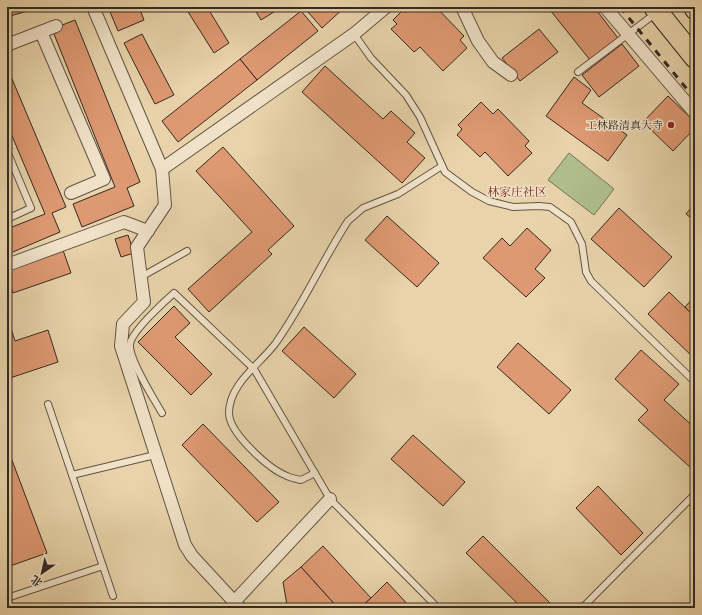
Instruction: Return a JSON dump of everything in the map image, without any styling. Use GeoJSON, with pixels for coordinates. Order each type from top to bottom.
{"type":"FeatureCollection","features":[{"type":"Feature","properties":{"kind":"highway"},"geometry":{"type":"LineString","coordinates":[[656,9],[695,58]]}},
{"type":"Feature","properties":{"kind":"street"},"geometry":{"type":"LineString","coordinates":[[93,7],[162,169],[165,205],[137,247],[144,302],[123,324],[120,346],[185,545],[192,556],[235,606],[330,499]]}},
{"type":"Feature","properties":{"kind":"street"},"geometry":{"type":"LineString","coordinates":[[162,169],[354,34],[386,7]]}},
{"type":"Feature","properties":{"kind":"street"},"geometry":{"type":"LineString","coordinates":[[462,7],[478,41],[493,62],[511,75]]}},
{"type":"Feature","properties":{"kind":"street"},"geometry":{"type":"LineString","coordinates":[[605,7],[628,36],[695,112]]}},
{"type":"Feature","properties":{"kind":"street"},"geometry":{"type":"LineString","coordinates":[[7,45],[56,26]]}},
{"type":"Feature","properties":{"kind":"street"},"geometry":{"type":"LineString","coordinates":[[40,32],[104,179],[72,193]]}},
{"type":"Feature","properties":{"kind":"street"},"geometry":{"type":"LineString","coordinates":[[7,265],[124,222],[148,231]]}},
{"type":"Feature","properties":{"kind":"lane"},"geometry":{"type":"LineString","coordinates":[[578,72],[628,36],[656,9]]}},
{"type":"Feature","properties":{"kind":"lane"},"geometry":{"type":"LineString","coordinates":[[354,34],[371,58],[406,95],[420,117],[445,172],[472,192],[489,201],[513,207],[550,207],[571,222],[582,244],[586,272],[591,281],[695,382]]}},
{"type":"Feature","properties":{"kind":"lane"},"geometry":{"type":"LineString","coordinates":[[7,151],[31,208],[7,219]]}},
{"type":"Feature","properties":{"kind":"lane"},"geometry":{"type":"LineString","coordinates":[[315,473],[301,480],[286,476],[268,465],[232,426],[229,414],[231,398],[243,379],[254,369],[275,344],[348,221],[363,208],[398,194],[442,166]]}},
{"type":"Feature","properties":{"kind":"lane"},"geometry":{"type":"LineString","coordinates":[[141,277],[187,251]]}},
{"type":"Feature","properties":{"kind":"lane"},"geometry":{"type":"LineString","coordinates":[[162,413],[134,360],[130,344],[136,333],[160,305],[174,293],[254,369],[330,499],[438,608]]}},
{"type":"Feature","properties":{"kind":"lane"},"geometry":{"type":"LineString","coordinates":[[48,404],[114,596]]}},
{"type":"Feature","properties":{"kind":"lane"},"geometry":{"type":"LineString","coordinates":[[72,475],[155,455]]}},
{"type":"Feature","properties":{"kind":"lane"},"geometry":{"type":"LineString","coordinates":[[582,608],[695,494]]}},
{"type":"Feature","properties":{"kind":"lane"},"geometry":{"type":"LineString","coordinates":[[7,598],[103,566]]}},
{"type":"Feature","properties":{"kind":"green space"},"geometry":{"type":"Polygon","coordinates":[[[569,153],[614,189],[594,215],[548,180],[569,153]]]}},
{"type":"Feature","properties":{"kind":"building"},"geometry":{"type":"Polygon","coordinates":[[[7,7],[41,7],[7,17],[7,7]]]}},
{"type":"Feature","properties":{"kind":"building"},"geometry":{"type":"Polygon","coordinates":[[[108,7],[139,7],[144,20],[118,31],[108,7]]]}},
{"type":"Feature","properties":{"kind":"building"},"geometry":{"type":"Polygon","coordinates":[[[185,7],[207,7],[229,43],[214,53],[185,7]]]}},
{"type":"Feature","properties":{"kind":"building"},"geometry":{"type":"Polygon","coordinates":[[[253,7],[275,7],[277,10],[261,20],[253,7]]]}},
{"type":"Feature","properties":{"kind":"building"},"geometry":{"type":"Polygon","coordinates":[[[314,7],[345,7],[322,28],[308,12],[314,7]]]}},
{"type":"Feature","properties":{"kind":"building"},"geometry":{"type":"Polygon","coordinates":[[[406,7],[436,7],[464,36],[460,40],[467,48],[443,71],[420,47],[414,52],[391,29],[397,24],[393,20],[406,7]]]}},
{"type":"Feature","properties":{"kind":"building"},"geometry":{"type":"Polygon","coordinates":[[[554,7],[594,7],[618,38],[590,60],[550,10],[554,7]]]}},
{"type":"Feature","properties":{"kind":"building"},"geometry":{"type":"Polygon","coordinates":[[[301,11],[318,31],[257,80],[240,59],[301,11]]]}},
{"type":"Feature","properties":{"kind":"building"},"geometry":{"type":"Polygon","coordinates":[[[75,20],[140,182],[127,188],[134,206],[82,227],[73,204],[115,187],[52,29],[75,20]]]}},
{"type":"Feature","properties":{"kind":"building"},"geometry":{"type":"Polygon","coordinates":[[[539,29],[558,52],[520,81],[502,58],[539,29]]]}},
{"type":"Feature","properties":{"kind":"building"},"geometry":{"type":"Polygon","coordinates":[[[142,34],[174,95],[155,104],[124,43],[142,34]]]}},
{"type":"Feature","properties":{"kind":"building"},"geometry":{"type":"Polygon","coordinates":[[[622,44],[639,66],[599,97],[582,75],[622,44]]]}},
{"type":"Feature","properties":{"kind":"building"},"geometry":{"type":"Polygon","coordinates":[[[240,59],[257,80],[178,142],[162,121],[240,59]]]}},
{"type":"Feature","properties":{"kind":"building"},"geometry":{"type":"Polygon","coordinates":[[[325,66],[383,119],[391,111],[415,133],[407,142],[425,158],[402,183],[302,92],[325,66]]]}},
{"type":"Feature","properties":{"kind":"building"},"geometry":{"type":"Polygon","coordinates":[[[7,67],[66,207],[52,213],[60,232],[8,254],[7,229],[45,214],[7,124],[7,67]]]}},
{"type":"Feature","properties":{"kind":"building"},"geometry":{"type":"Polygon","coordinates":[[[574,77],[591,90],[582,103],[627,135],[608,161],[546,116],[574,77]]]}},
{"type":"Feature","properties":{"kind":"building","name":"工林路清真大寺"},"geometry":{"type":"Polygon","coordinates":[[[668,96],[695,122],[695,128],[673,151],[643,122],[668,96]]]}},
{"type":"Feature","properties":{"kind":"building"},"geometry":{"type":"Polygon","coordinates":[[[481,102],[493,114],[498,109],[529,141],[525,146],[532,153],[508,176],[485,152],[480,157],[457,135],[462,129],[458,125],[481,102]]]}},
{"type":"Feature","properties":{"kind":"building"},"geometry":{"type":"Polygon","coordinates":[[[223,147],[294,226],[268,250],[272,254],[209,312],[188,289],[252,232],[196,171],[223,147]]]}},
{"type":"Feature","properties":{"kind":"building"},"geometry":{"type":"Polygon","coordinates":[[[695,203],[695,221],[686,214],[695,203]]]}},
{"type":"Feature","properties":{"kind":"building"},"geometry":{"type":"Polygon","coordinates":[[[619,208],[672,257],[644,287],[591,239],[619,208]]]}},
{"type":"Feature","properties":{"kind":"building"},"geometry":{"type":"Polygon","coordinates":[[[387,216],[439,263],[417,287],[365,240],[387,216]]]}},
{"type":"Feature","properties":{"kind":"building"},"geometry":{"type":"Polygon","coordinates":[[[527,228],[551,250],[535,269],[545,278],[526,297],[483,258],[502,238],[510,246],[527,228]]]}},
{"type":"Feature","properties":{"kind":"building"},"geometry":{"type":"Polygon","coordinates":[[[128,235],[134,253],[121,257],[115,239],[128,235]]]}},
{"type":"Feature","properties":{"kind":"building"},"geometry":{"type":"Polygon","coordinates":[[[63,250],[71,273],[13,293],[7,276],[7,269],[63,250]]]}},
{"type":"Feature","properties":{"kind":"building"},"geometry":{"type":"Polygon","coordinates":[[[669,292],[695,317],[694,358],[648,314],[669,292]]]}},
{"type":"Feature","properties":{"kind":"building"},"geometry":{"type":"Polygon","coordinates":[[[695,296],[695,317],[685,307],[695,296]]]}},
{"type":"Feature","properties":{"kind":"building"},"geometry":{"type":"Polygon","coordinates":[[[174,306],[190,323],[175,337],[212,374],[191,395],[138,342],[174,306]]]}},
{"type":"Feature","properties":{"kind":"building"},"geometry":{"type":"Polygon","coordinates":[[[7,315],[15,341],[48,330],[58,362],[7,379],[7,315]]]}},
{"type":"Feature","properties":{"kind":"building"},"geometry":{"type":"Polygon","coordinates":[[[304,327],[356,374],[334,398],[282,351],[304,327]]]}},
{"type":"Feature","properties":{"kind":"building"},"geometry":{"type":"Polygon","coordinates":[[[518,343],[571,390],[549,414],[497,367],[518,343]]]}},
{"type":"Feature","properties":{"kind":"building"},"geometry":{"type":"Polygon","coordinates":[[[641,350],[679,384],[664,400],[695,428],[695,463],[691,468],[638,420],[648,410],[615,379],[641,350]]]}},
{"type":"Feature","properties":{"kind":"building"},"geometry":{"type":"Polygon","coordinates":[[[203,424],[279,502],[257,522],[182,445],[203,424]]]}},
{"type":"Feature","properties":{"kind":"building"},"geometry":{"type":"Polygon","coordinates":[[[413,435],[465,482],[443,506],[391,459],[413,435]]]}},
{"type":"Feature","properties":{"kind":"building"},"geometry":{"type":"Polygon","coordinates":[[[7,447],[47,553],[10,566],[7,557],[7,447]]]}},
{"type":"Feature","properties":{"kind":"building"},"geometry":{"type":"Polygon","coordinates":[[[598,486],[643,533],[621,555],[576,508],[598,486]]]}},
{"type":"Feature","properties":{"kind":"building"},"geometry":{"type":"Polygon","coordinates":[[[483,536],[555,608],[522,608],[466,553],[483,536]]]}},
{"type":"Feature","properties":{"kind":"building"},"geometry":{"type":"Polygon","coordinates":[[[323,546],[371,598],[360,608],[338,608],[301,567],[323,546]]]}},
{"type":"Feature","properties":{"kind":"building"},"geometry":{"type":"Polygon","coordinates":[[[301,567],[338,608],[290,608],[287,605],[283,582],[301,567]]]}},
{"type":"Feature","properties":{"kind":"building"},"geometry":{"type":"Polygon","coordinates":[[[387,582],[411,608],[360,608],[371,598],[387,582]]]}},
{"type":"Feature","properties":{"kind":"building"},"geometry":{"type":"Polygon","coordinates":[[[99,603],[100,608],[66,608],[99,603]]]}},
{"type":"Feature","properties":{"kind":"railway"},"geometry":{"type":"LineString","coordinates":[[620,7],[695,99]]}},
{"type":"Feature","properties":{"kind":"place","name":"工林路清真大寺"},"geometry":{"type":"Point","coordinates":[671,125]}},
{"type":"Feature","properties":{"kind":"district","name":"林家庄社区"},"geometry":{"type":"Point","coordinates":[517,192]}}]}
